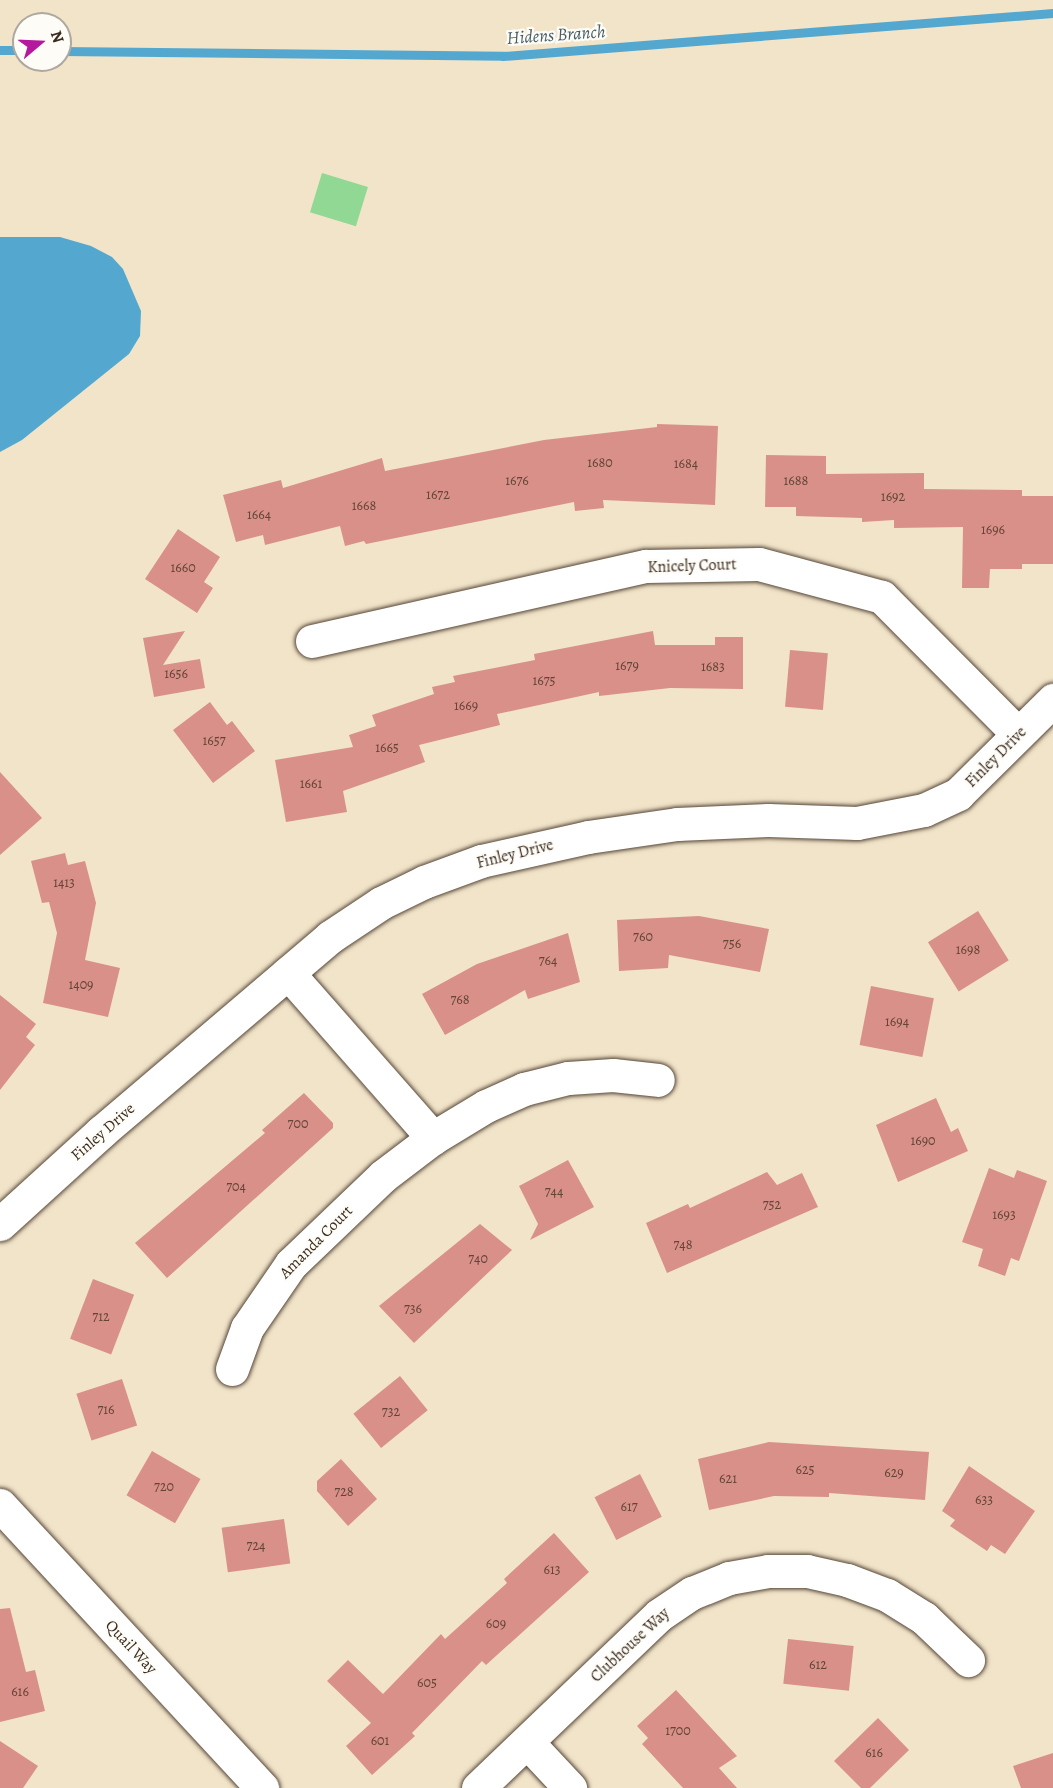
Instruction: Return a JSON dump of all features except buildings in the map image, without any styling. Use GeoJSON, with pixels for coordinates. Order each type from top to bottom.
{"type":"FeatureCollection","features":[{"type":"Feature","properties":{"kind":"street","name":"Knicely Court"},"geometry":{"type":"LineString","coordinates":[[312,641],[646,566],[759,564],[882,597],[1018,734]]}},
{"type":"Feature","properties":{"kind":"street","name":"Finley Drive"},"geometry":{"type":"LineString","coordinates":[[0,1224],[42,1185],[330,937],[381,903],[424,882],[481,861],[588,837],[678,824],[768,820],[857,823],[924,810],[958,794],[1053,700]]}},
{"type":"Feature","properties":{"kind":"street"},"geometry":{"type":"LineString","coordinates":[[288,973],[433,1138]]}},
{"type":"Feature","properties":{"kind":"street","name":"Amanda Court"},"geometry":{"type":"LineString","coordinates":[[232,1369],[252,1318],[291,1264],[383,1176],[433,1138],[486,1106],[524,1089],[568,1078],[602,1076],[658,1080]]}},
{"type":"Feature","properties":{"kind":"street","name":"Quail Way"},"geometry":{"type":"LineString","coordinates":[[0,1505],[262,1788]]}},
{"type":"Feature","properties":{"kind":"street","name":"Clubhouse Way"},"geometry":{"type":"LineString","coordinates":[[478,1788],[528,1743],[659,1615],[692,1593],[729,1578],[768,1571],[807,1571],[847,1580],[887,1595],[924,1618],[968,1660]]}},
{"type":"Feature","properties":{"kind":"street"},"geometry":{"type":"LineString","coordinates":[[528,1743],[570,1788]]}},
{"type":"Feature","properties":{"kind":"green space"},"geometry":{"type":"Polygon","coordinates":[[[322,173],[368,187],[356,226],[310,212],[322,173]]]}},
{"type":"Feature","properties":{"kind":"water"},"geometry":{"type":"Polygon","coordinates":[[[0,237],[60,237],[91,246],[112,257],[123,269],[141,311],[140,336],[129,354],[22,440],[0,452],[0,237]]]}},
{"type":"Feature","properties":{"kind":"waterway","name":"Hidens Branch"},"geometry":{"type":"LineString","coordinates":[[72,51],[503,56],[1053,13]]}},
{"type":"Feature","properties":{"kind":"waterway","name":"Hidens Branch"},"geometry":{"type":"LineString","coordinates":[[0,50],[12,50]]}}]}
